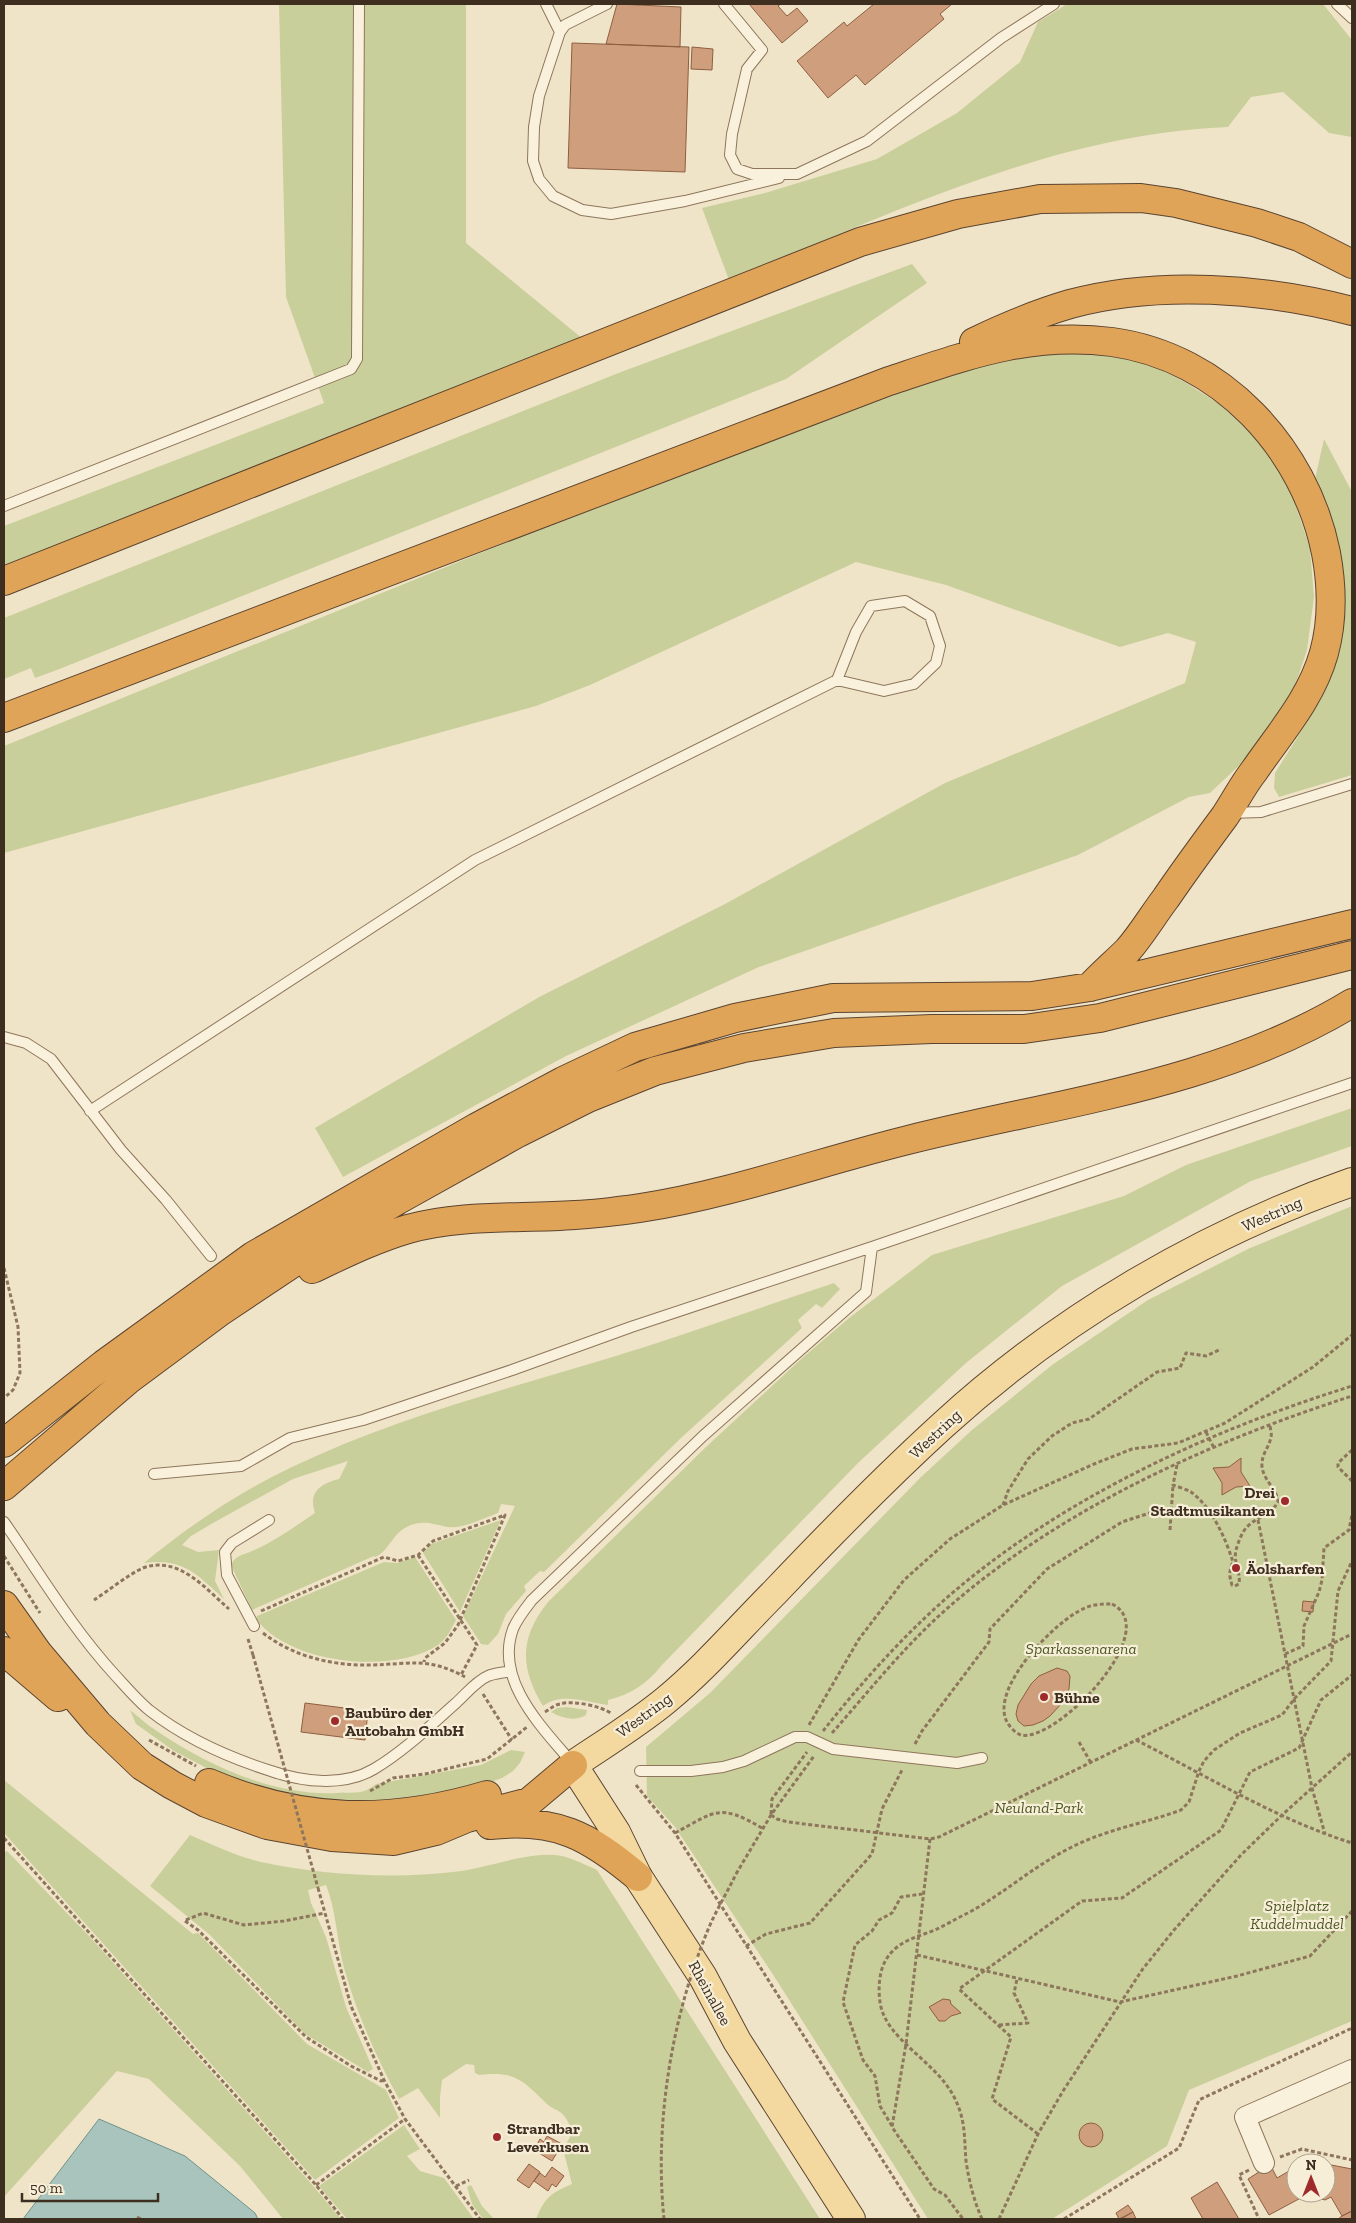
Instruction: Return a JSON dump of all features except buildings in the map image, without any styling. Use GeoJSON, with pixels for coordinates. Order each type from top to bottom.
{"type":"FeatureCollection","features":[{"type":"Feature","properties":{"kind":"highway"},"geometry":{"type":"LineString","coordinates":[[4,581],[860,242],[958,214],[1040,199],[1141,198],[1227,215],[1299,237],[1352,264]]}},
{"type":"Feature","properties":{"kind":"highway"},"geometry":{"type":"LineString","coordinates":[[889,381],[1014,323],[1071,304],[1145,291],[1233,291],[1341,308]]}},
{"type":"Feature","properties":{"kind":"highway"},"geometry":{"type":"LineString","coordinates":[[4,718],[889,381],[969,354],[1031,340],[1112,342],[1160,354],[1214,382],[1241,403],[1265,427],[1289,459],[1309,496],[1320,526],[1332,599],[1328,633],[1313,682],[1301,704],[1130,948],[1090,986]]}},
{"type":"Feature","properties":{"kind":"highway"},"geometry":{"type":"LineString","coordinates":[[4,592],[149,524]]}},
{"type":"Feature","properties":{"kind":"highway"},"geometry":{"type":"LineString","coordinates":[[4,1443],[104,1364],[253,1256],[563,1081],[636,1047],[735,1018],[833,998],[1032,996],[1090,986],[1352,924]]}},
{"type":"Feature","properties":{"kind":"highway"},"geometry":{"type":"LineString","coordinates":[[5,1484],[128,1380],[221,1311],[305,1255],[424,1185],[518,1133],[588,1098],[655,1072],[744,1048],[834,1033],[1024,1029],[1100,1018],[1352,955]]}},
{"type":"Feature","properties":{"kind":"highway"},"geometry":{"type":"LineString","coordinates":[[221,1311],[369,1242],[409,1229],[447,1222],[577,1215],[696,1198],[912,1139],[1111,1096],[1206,1069],[1285,1039],[1352,1003]]}},
{"type":"Feature","properties":{"kind":"highway"},"geometry":{"type":"LineString","coordinates":[[4,1584],[51,1652],[98,1706],[129,1737],[164,1760],[197,1778],[240,1796],[274,1806],[315,1814],[347,1816],[396,1813],[449,1805],[482,1796],[573,1765]]}},
{"type":"Feature","properties":{"kind":"highway"},"geometry":{"type":"LineString","coordinates":[[4,1605],[38,1653],[119,1746]]}},
{"type":"Feature","properties":{"kind":"highway"},"geometry":{"type":"LineString","coordinates":[[4,1651],[142,1766],[206,1803],[267,1825],[332,1838],[394,1841],[436,1831],[467,1818],[528,1802],[573,1765]]}},
{"type":"Feature","properties":{"kind":"highway"},"geometry":{"type":"LineString","coordinates":[[436,1831],[516,1822],[535,1823],[553,1827],[587,1840],[607,1851],[638,1877]]}},
{"type":"Feature","properties":{"kind":"main road","name":"Westring"},"geometry":{"type":"LineString","coordinates":[[573,1765],[667,1699],[693,1676],[799,1566],[944,1425],[1026,1357],[1096,1308],[1177,1259],[1280,1209],[1352,1182]]}},
{"type":"Feature","properties":{"kind":"main road","name":"Rheinallee"},"geometry":{"type":"LineString","coordinates":[[573,1765],[616,1832],[638,1877],[703,1977],[763,2085],[851,2219]]}},
{"type":"Feature","properties":{"kind":"street"},"geometry":{"type":"LineString","coordinates":[[1264,2163],[1244,2117],[1352,2070]]}},
{"type":"Feature","properties":{"kind":"lane"},"geometry":{"type":"LineString","coordinates":[[4,506],[351,369],[357,359],[359,4]]}},
{"type":"Feature","properties":{"kind":"lane"},"geometry":{"type":"LineString","coordinates":[[546,4],[560,32]]}},
{"type":"Feature","properties":{"kind":"lane"},"geometry":{"type":"LineString","coordinates":[[607,4],[565,25],[560,32],[538,96],[534,127],[533,162],[540,180],[553,196],[582,210],[610,214],[685,201],[797,174],[867,141],[1001,38],[1054,4]]}},
{"type":"Feature","properties":{"kind":"lane"},"geometry":{"type":"LineString","coordinates":[[724,4],[762,50],[747,69],[732,134],[730,155],[737,169],[752,174],[797,174]]}},
{"type":"Feature","properties":{"kind":"lane"},"geometry":{"type":"LineString","coordinates":[[1337,4],[1352,18]]}},
{"type":"Feature","properties":{"kind":"lane"},"geometry":{"type":"LineString","coordinates":[[90,1111],[475,860],[837,680],[884,691],[914,684],[936,663],[940,646],[930,616],[905,601],[871,606],[856,632],[837,680]]}},
{"type":"Feature","properties":{"kind":"lane"},"geometry":{"type":"LineString","coordinates":[[1226,813],[1261,812],[1352,784]]}},
{"type":"Feature","properties":{"kind":"lane"},"geometry":{"type":"LineString","coordinates":[[4,1036],[26,1043],[51,1059],[73,1085],[90,1111],[121,1150],[166,1200],[211,1256]]}},
{"type":"Feature","properties":{"kind":"lane"},"geometry":{"type":"LineString","coordinates":[[154,1474],[241,1466],[290,1438],[363,1420],[512,1370],[631,1327],[1352,1083]]}},
{"type":"Feature","properties":{"kind":"lane"},"geometry":{"type":"LineString","coordinates":[[573,1765],[536,1719],[521,1696],[510,1671],[510,1650],[513,1630],[532,1600],[703,1436],[866,1292],[872,1247]]}},
{"type":"Feature","properties":{"kind":"lane"},"geometry":{"type":"LineString","coordinates":[[250,1629],[249,1616],[227,1575],[225,1552],[232,1543],[269,1520]]}},
{"type":"Feature","properties":{"kind":"lane"},"geometry":{"type":"LineString","coordinates":[[4,1522],[73,1626],[132,1694],[148,1709],[205,1746],[286,1777],[325,1781],[352,1778],[373,1770],[426,1729],[476,1684],[488,1676],[510,1671]]}},
{"type":"Feature","properties":{"kind":"lane"},"geometry":{"type":"LineString","coordinates":[[640,1771],[691,1771],[723,1767],[744,1761],[795,1737],[815,1740],[833,1749],[957,1764],[982,1758]]}},
{"type":"Feature","properties":{"kind":"path"},"geometry":{"type":"LineString","coordinates":[[4,1268],[18,1327],[20,1373],[13,1390],[4,1398]]}},
{"type":"Feature","properties":{"kind":"path"},"geometry":{"type":"LineString","coordinates":[[815,1740],[809,1724],[859,1639],[904,1580],[950,1539],[1003,1505],[1132,1449],[1178,1443],[1225,1423],[1313,1367],[1352,1335]]}},
{"type":"Feature","properties":{"kind":"path"},"geometry":{"type":"LineString","coordinates":[[1003,1505],[1008,1491],[1028,1459],[1052,1436],[1072,1423],[1089,1418],[1157,1372],[1180,1368],[1186,1353],[1206,1356],[1221,1348]]}},
{"type":"Feature","properties":{"kind":"path"},"geometry":{"type":"LineString","coordinates":[[771,1815],[772,1799],[815,1740],[854,1692],[902,1642],[978,1572],[1030,1534],[1113,1484],[1168,1457],[1242,1425],[1352,1386]]}},
{"type":"Feature","properties":{"kind":"path"},"geometry":{"type":"LineString","coordinates":[[664,2219],[662,2156],[664,2113],[676,2036],[684,2001],[706,1936],[736,1874],[815,1740],[906,1648],[951,1606],[1026,1548],[1116,1492],[1270,1425],[1352,1396]]}},
{"type":"Feature","properties":{"kind":"path"},"geometry":{"type":"LineString","coordinates":[[1172,1485],[1191,1492],[1205,1506],[1230,1554],[1233,1562],[1229,1570],[1230,1578],[1232,1585],[1236,1586],[1239,1584],[1240,1578],[1235,1562],[1236,1551],[1247,1526],[1268,1515],[1278,1502],[1277,1496],[1263,1474],[1263,1454],[1271,1437],[1270,1425]]}},
{"type":"Feature","properties":{"kind":"path"},"geometry":{"type":"LineString","coordinates":[[1206,1432],[1214,1448]]}},
{"type":"Feature","properties":{"kind":"path"},"geometry":{"type":"LineString","coordinates":[[1352,1450],[1338,1463],[1338,1467],[1352,1481]]}},
{"type":"Feature","properties":{"kind":"path"},"geometry":{"type":"LineString","coordinates":[[1170,1530],[1172,1485],[1176,1465]]}},
{"type":"Feature","properties":{"kind":"path"},"geometry":{"type":"LineString","coordinates":[[746,1946],[766,1934],[810,1923],[872,1854],[882,1808],[922,1731],[989,1642],[990,1629],[1047,1569],[1122,1522],[1159,1510],[1171,1512]]}},
{"type":"Feature","properties":{"kind":"path"},"geometry":{"type":"LineString","coordinates":[[1285,1654],[1303,1646],[1304,1626],[1319,1592],[1322,1580],[1324,1548],[1348,1530],[1352,1514]]}},
{"type":"Feature","properties":{"kind":"path"},"geometry":{"type":"LineString","coordinates":[[249,1616],[384,1557],[398,1561],[418,1555],[433,1541],[505,1515],[460,1619],[450,1637],[425,1658],[424,1662]]}},
{"type":"Feature","properties":{"kind":"path"},"geometry":{"type":"LineString","coordinates":[[1258,1520],[1312,1788],[1325,1834]]}},
{"type":"Feature","properties":{"kind":"path"},"geometry":{"type":"LineString","coordinates":[[418,1555],[477,1645],[461,1675]]}},
{"type":"Feature","properties":{"kind":"path"},"geometry":{"type":"LineString","coordinates":[[4,1556],[40,1614]]}},
{"type":"Feature","properties":{"kind":"path"},"geometry":{"type":"LineString","coordinates":[[982,2219],[968,2173],[965,2128],[954,2096],[941,2076],[891,2029],[885,2018],[880,2003],[880,1976],[888,1957],[906,1941],[975,1909],[1044,1862],[1073,1846],[1112,1830],[1181,1810],[1189,1802],[1204,1761],[1227,1741],[1240,1733],[1282,1715],[1295,1698],[1331,1661],[1338,1592],[1352,1561]]}},
{"type":"Feature","properties":{"kind":"path"},"geometry":{"type":"LineString","coordinates":[[94,1600],[141,1569],[161,1565],[172,1566],[185,1572],[232,1612]]}},
{"type":"Feature","properties":{"kind":"path"},"geometry":{"type":"LineString","coordinates":[[1112,1604],[1120,1608],[1125,1616],[1127,1625],[1124,1639],[1100,1683],[1073,1709],[1043,1730],[1030,1735],[1020,1734],[1009,1726],[1005,1718],[1004,1707],[1010,1685],[1019,1669],[1047,1635],[1085,1608],[1112,1604]]}},
{"type":"Feature","properties":{"kind":"path"},"geometry":{"type":"LineString","coordinates":[[250,1629],[289,1649],[326,1661],[354,1665],[424,1662],[442,1666],[476,1684],[512,1740]]}},
{"type":"Feature","properties":{"kind":"path"},"geometry":{"type":"LineString","coordinates":[[250,1629],[253,1655],[351,2006],[384,2080],[405,2119],[480,2219]]}},
{"type":"Feature","properties":{"kind":"path"},"geometry":{"type":"LineString","coordinates":[[771,1815],[777,1820],[788,1822],[930,1839],[939,1837],[1352,1634]]}},
{"type":"Feature","properties":{"kind":"path"},"geometry":{"type":"LineString","coordinates":[[1038,2134],[992,2099],[1011,2037],[958,1989],[1082,1901],[1122,1898],[1222,1830],[1250,1772],[1299,1748],[1321,1700],[1352,1675]]}},
{"type":"Feature","properties":{"kind":"path"},"geometry":{"type":"LineString","coordinates":[[367,1792],[393,1778],[425,1774],[488,1759],[557,1704],[596,1706],[610,1712],[625,1730]]}},
{"type":"Feature","properties":{"kind":"path"},"geometry":{"type":"LineString","coordinates":[[146,1738],[198,1767]]}},
{"type":"Feature","properties":{"kind":"path"},"geometry":{"type":"LineString","coordinates":[[1135,1740],[1282,1815],[1325,1834],[1352,1843]]}},
{"type":"Feature","properties":{"kind":"path"},"geometry":{"type":"LineString","coordinates":[[1079,1742],[1091,1762]]}},
{"type":"Feature","properties":{"kind":"path"},"geometry":{"type":"LineString","coordinates":[[999,2219],[1038,2134],[1120,2002],[1174,1930],[1241,1854],[1352,1752]]}},
{"type":"Feature","properties":{"kind":"path"},"geometry":{"type":"LineString","coordinates":[[285,1796],[294,1798]]}},
{"type":"Feature","properties":{"kind":"path"},"geometry":{"type":"LineString","coordinates":[[675,1834],[719,1811],[742,1816],[762,1828]]}},
{"type":"Feature","properties":{"kind":"path"},"geometry":{"type":"LineString","coordinates":[[671,1829],[920,2219]]}},
{"type":"Feature","properties":{"kind":"path"},"geometry":{"type":"LineString","coordinates":[[4,1838],[316,2185],[343,2219]]}},
{"type":"Feature","properties":{"kind":"path"},"geometry":{"type":"LineString","coordinates":[[892,2127],[906,2044],[917,1955],[917,1936],[930,1839]]}},
{"type":"Feature","properties":{"kind":"path"},"geometry":{"type":"LineString","coordinates":[[922,1894],[902,1897],[892,1913],[879,1920],[872,1931],[855,1945],[843,2002],[863,2060],[875,2076],[880,2106],[934,2189],[945,2195],[963,2219]]}},
{"type":"Feature","properties":{"kind":"path"},"geometry":{"type":"LineString","coordinates":[[917,1955],[1120,2002],[1237,1976],[1310,1956],[1352,1912]]}},
{"type":"Feature","properties":{"kind":"path"},"geometry":{"type":"LineString","coordinates":[[325,1913],[284,1921],[244,1925],[203,1913],[185,1921],[198,1930],[306,2038],[351,2066],[381,2081],[384,2080]]}},
{"type":"Feature","properties":{"kind":"path"},"geometry":{"type":"LineString","coordinates":[[998,2025],[1028,2023],[1014,1993],[1017,1979]]}},
{"type":"Feature","properties":{"kind":"path"},"geometry":{"type":"LineString","coordinates":[[1064,2219],[1179,2148],[1199,2100],[1352,2028]]}},
{"type":"Feature","properties":{"kind":"path"},"geometry":{"type":"LineString","coordinates":[[316,2185],[405,2119]]}},
{"type":"Feature","properties":{"kind":"path"},"geometry":{"type":"LineString","coordinates":[[1259,2219],[1239,2175],[1264,2163],[1302,2149],[1352,2160]]}},
{"type":"Feature","properties":{"kind":"path"},"geometry":{"type":"LineString","coordinates":[[456,2186],[469,2180]]}},
{"type":"Feature","properties":{"kind":"green space"},"geometry":{"type":"Polygon","coordinates":[[[279,4],[466,4],[466,243],[583,339],[4,568],[4,526],[324,403],[286,297],[279,4]]]}},
{"type":"Feature","properties":{"kind":"green space"},"geometry":{"type":"Polygon","coordinates":[[[1067,4],[1323,4],[1352,40],[1352,137],[1329,133],[1283,92],[1251,97],[1228,127],[1163,133],[1098,145],[1035,161],[911,205],[729,280],[702,208],[765,193],[877,159],[957,113],[1020,62],[1038,22],[1067,4]]]}},
{"type":"Feature","properties":{"kind":"green space"},"geometry":{"type":"Polygon","coordinates":[[[912,264],[927,283],[786,379],[57,670],[35,678],[31,668],[4,679],[4,618],[621,372],[912,264]]]}},
{"type":"Feature","properties":{"kind":"green space"},"geometry":{"type":"Polygon","coordinates":[[[1023,353],[1072,353],[1113,356],[1152,365],[1185,382],[1222,406],[1257,439],[1289,485],[1310,548],[1314,597],[1307,650],[1290,701],[1266,740],[1210,793],[1189,797],[1078,855],[759,967],[566,1056],[343,1177],[315,1128],[541,996],[725,904],[945,783],[1185,683],[1196,642],[1168,633],[1120,647],[946,585],[856,562],[590,685],[536,706],[4,853],[4,746],[801,423],[937,371],[1023,353]]]}},
{"type":"Feature","properties":{"kind":"green space"},"geometry":{"type":"Polygon","coordinates":[[[1324,439],[1352,492],[1352,775],[1279,797],[1274,788],[1275,773],[1309,719],[1322,687],[1329,516],[1315,479],[1324,439]]]}},
{"type":"Feature","properties":{"kind":"green space"},"geometry":{"type":"Polygon","coordinates":[[[1352,1108],[1352,1146],[1251,1181],[1062,1286],[966,1363],[858,1463],[644,1683],[631,1692],[608,1700],[608,1705],[566,1699],[550,1702],[543,1706],[530,1679],[526,1653],[532,1628],[548,1602],[706,1447],[800,1360],[849,1318],[932,1255],[1124,1196],[1186,1165],[1352,1108]]]}},
{"type":"Feature","properties":{"kind":"green space","name":"Neuland-Park"},"geometry":{"type":"Polygon","coordinates":[[[1352,1206],[1352,2021],[1189,2090],[1167,2146],[1052,2219],[928,2219],[772,1973],[675,1827],[647,1796],[646,1747],[710,1693],[921,1477],[972,1430],[1052,1365],[1148,1300],[1250,1248],[1352,1206]]]}},
{"type":"Feature","properties":{"kind":"green space"},"geometry":{"type":"Polygon","coordinates":[[[834,1283],[840,1289],[822,1308],[816,1304],[798,1320],[802,1328],[682,1437],[544,1572],[540,1571],[524,1586],[526,1591],[506,1614],[498,1634],[488,1645],[481,1644],[463,1616],[515,1506],[501,1504],[498,1513],[457,1527],[446,1527],[430,1523],[411,1525],[399,1532],[384,1550],[375,1557],[252,1610],[231,1565],[239,1556],[276,1539],[315,1513],[313,1500],[317,1490],[326,1483],[339,1479],[348,1461],[293,1479],[191,1536],[182,1545],[198,1552],[219,1550],[215,1581],[224,1599],[197,1575],[180,1566],[158,1562],[144,1563],[179,1535],[253,1487],[292,1467],[368,1434],[447,1407],[634,1350],[834,1283]]]}},
{"type":"Feature","properties":{"kind":"green space"},"geometry":{"type":"Polygon","coordinates":[[[501,1520],[460,1612],[423,1553],[431,1544],[501,1520]]]}},
{"type":"Feature","properties":{"kind":"green space"},"geometry":{"type":"Polygon","coordinates":[[[415,1557],[456,1620],[441,1643],[419,1654],[395,1660],[369,1662],[342,1660],[316,1655],[292,1646],[271,1634],[256,1619],[257,1616],[384,1562],[397,1563],[415,1557]]]}},
{"type":"Feature","properties":{"kind":"green space"},"geometry":{"type":"Polygon","coordinates":[[[566,1707],[587,1710],[586,1715],[569,1718],[551,1712],[557,1708],[566,1707]]]}},
{"type":"Feature","properties":{"kind":"green space"},"geometry":{"type":"Polygon","coordinates":[[[130,1710],[177,1744],[220,1767],[266,1784],[314,1793],[353,1793],[367,1790],[376,1784],[481,1765],[511,1750],[525,1752],[520,1763],[513,1771],[502,1778],[479,1786],[400,1802],[333,1803],[263,1789],[218,1774],[174,1751],[136,1724],[130,1710]]]}},
{"type":"Feature","properties":{"kind":"green space"},"geometry":{"type":"Polygon","coordinates":[[[4,1780],[193,1934],[198,1933],[307,2044],[386,2090],[399,2118],[315,2180],[4,1833],[4,1780]]]}},
{"type":"Feature","properties":{"kind":"green space"},"geometry":{"type":"Polygon","coordinates":[[[190,1835],[252,1860],[332,1873],[357,1875],[430,1874],[466,1870],[522,1858],[549,1855],[566,1857],[597,1870],[820,2219],[536,2219],[542,2206],[550,2197],[572,2184],[563,2149],[573,2132],[562,2114],[518,2079],[502,2074],[479,2075],[475,2073],[474,2065],[466,2064],[442,2080],[440,2118],[418,2088],[399,2099],[375,2051],[355,2002],[344,1968],[332,1904],[326,1885],[308,1890],[311,1903],[326,1937],[346,2007],[373,2069],[368,2072],[305,2034],[210,1935],[150,1886],[190,1835]]]}},
{"type":"Feature","properties":{"kind":"green space"},"geometry":{"type":"Polygon","coordinates":[[[7,1851],[90,1937],[341,2219],[283,2219],[240,2166],[149,2079],[117,2071],[4,2197],[4,1853],[7,1851]]]}},
{"type":"Feature","properties":{"kind":"green space"},"geometry":{"type":"Polygon","coordinates":[[[404,2125],[420,2149],[407,2156],[420,2171],[444,2178],[474,2219],[347,2219],[319,2186],[404,2125]]]}},
{"type":"Feature","properties":{"kind":"green space"},"geometry":{"type":"Polygon","coordinates":[[[471,2185],[482,2206],[494,2219],[483,2219],[472,2204],[467,2187],[471,2185]]]}},
{"type":"Feature","properties":{"kind":"water"},"geometry":{"type":"Polygon","coordinates":[[[99,2119],[185,2156],[255,2213],[258,2219],[23,2219],[99,2119]]]}},
{"type":"Feature","properties":{"kind":"place","name":"Drei Stadtmusikanten"},"geometry":{"type":"Point","coordinates":[1285,1501]}},
{"type":"Feature","properties":{"kind":"place","name":"Äolsharfen"},"geometry":{"type":"Point","coordinates":[1236,1568]}},
{"type":"Feature","properties":{"kind":"place","name":"Bühne"},"geometry":{"type":"Point","coordinates":[1044,1697]}},
{"type":"Feature","properties":{"kind":"place","name":"Baubüro der Autobahn GmbH"},"geometry":{"type":"Point","coordinates":[335,1721]}},
{"type":"Feature","properties":{"kind":"place","name":"Strandbar Leverkusen"},"geometry":{"type":"Point","coordinates":[497,2137]}},
{"type":"Feature","properties":{"kind":"park label","name":"Sparkassenarena"},"geometry":{"type":"Point","coordinates":[1081,1648]}},
{"type":"Feature","properties":{"kind":"park label","name":"Spielplatz Kuddelmuddel"},"geometry":{"type":"Point","coordinates":[1297,1914]}}]}
